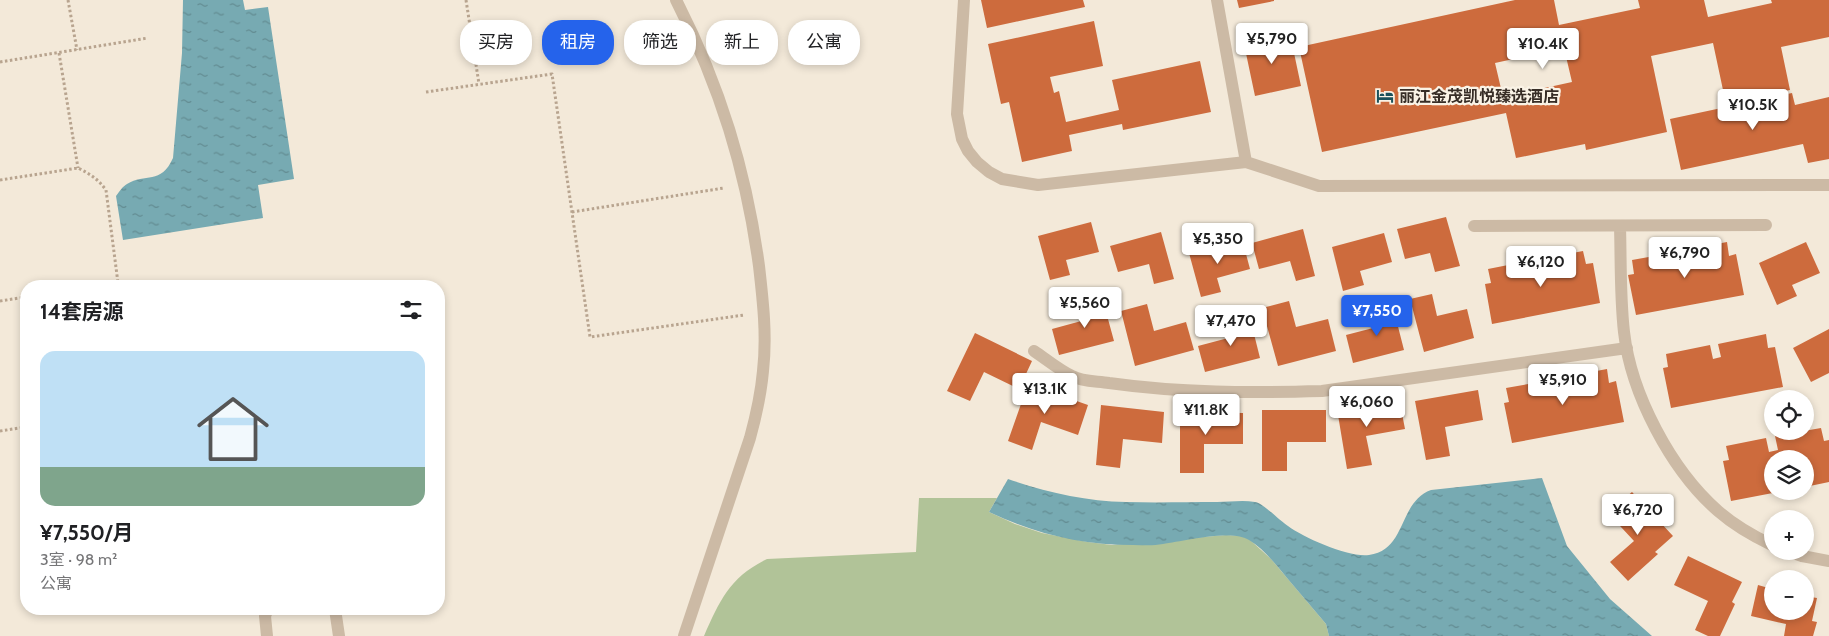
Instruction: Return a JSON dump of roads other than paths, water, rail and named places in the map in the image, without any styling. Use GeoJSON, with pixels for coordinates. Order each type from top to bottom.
{"type":"FeatureCollection","features":[{"type":"Feature","properties":{"kind":"lane"},"geometry":{"type":"LineString","coordinates":[[676,0],[697,41],[729,127],[745,185],[753,226],[764,312],[764,371],[752,430],[684,636]]}},
{"type":"Feature","properties":{"kind":"lane"},"geometry":{"type":"LineString","coordinates":[[964,0],[957,114],[959,127],[962,139],[977,162],[989,172],[1002,179],[1038,185],[1246,162],[1318,186],[1829,185]]}},
{"type":"Feature","properties":{"kind":"lane"},"geometry":{"type":"LineString","coordinates":[[1218,0],[1246,162]]}},
{"type":"Feature","properties":{"kind":"lane"},"geometry":{"type":"LineString","coordinates":[[1474,226],[1766,225]]}},
{"type":"Feature","properties":{"kind":"lane"},"geometry":{"type":"LineString","coordinates":[[1620,226],[1624,333],[1631,365],[1654,425],[1684,472],[1701,494],[1718,511],[1744,530],[1764,541]]}},
{"type":"Feature","properties":{"kind":"lane"},"geometry":{"type":"LineString","coordinates":[[1034,351],[1073,377],[1172,390],[1272,393],[1322,391],[1628,348]]}},
{"type":"Feature","properties":{"kind":"lane"},"geometry":{"type":"LineString","coordinates":[[1814,558],[1829,561]]}},
{"type":"Feature","properties":{"kind":"lane"},"geometry":{"type":"LineString","coordinates":[[265,615],[267,636]]}},
{"type":"Feature","properties":{"kind":"lane"},"geometry":{"type":"LineString","coordinates":[[336,615],[339,636]]}},
{"type":"Feature","properties":{"kind":"water"},"geometry":{"type":"Polygon","coordinates":[[[183,0],[243,0],[245,10],[268,7],[294,179],[258,185],[263,218],[123,240],[116,196],[127,184],[163,172],[173,158],[182,53],[183,0]]]}},
{"type":"Feature","properties":{"kind":"water"},"geometry":{"type":"Polygon","coordinates":[[[1542,478],[1567,546],[1610,599],[1652,636],[1329,636],[1326,624],[1274,563],[1254,544],[1242,537],[1207,537],[1159,545],[1095,543],[1059,537],[989,512],[1008,479],[1066,495],[1096,500],[1137,502],[1250,501],[1262,505],[1295,531],[1316,541],[1339,550],[1369,555],[1381,551],[1390,544],[1413,505],[1420,496],[1431,490],[1542,478]]]}},
{"type":"Feature","properties":{"kind":"place","name":"丽江金茂凯悦臻选酒店"},"geometry":{"type":"Point","coordinates":[1385,96]}}]}
